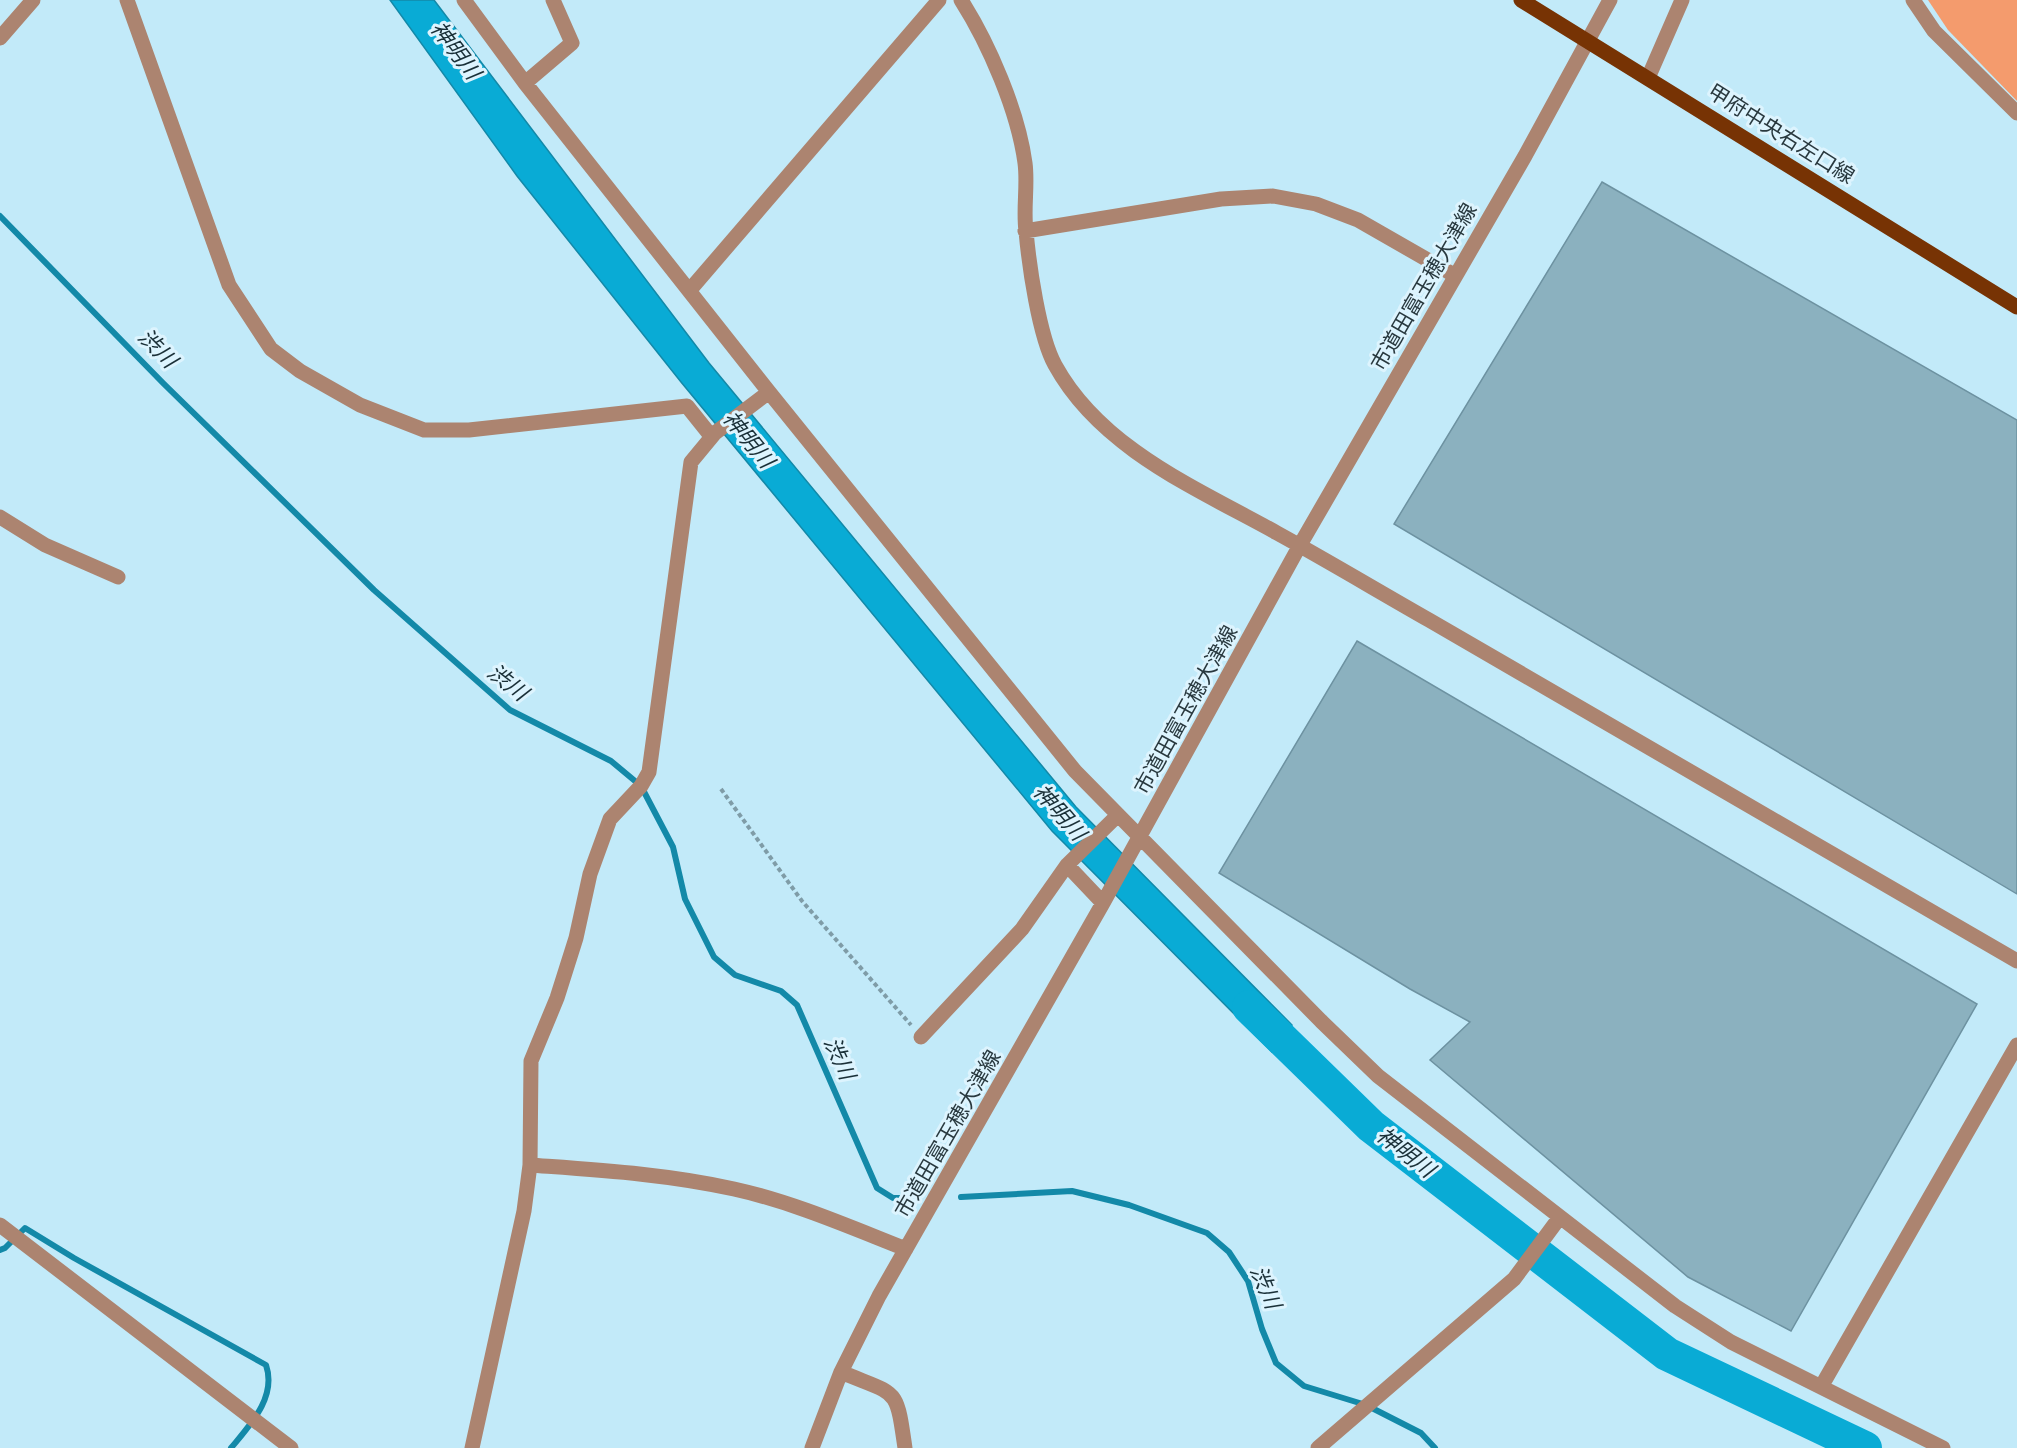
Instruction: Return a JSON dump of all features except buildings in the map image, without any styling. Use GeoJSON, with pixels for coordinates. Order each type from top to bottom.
{"type":"FeatureCollection","features":[{"type":"Feature","properties":{"kind":"main road","name":"甲府中央右左口線"},"geometry":{"type":"LineString","coordinates":[[1521,0],[2017,307]]}},
{"type":"Feature","properties":{"kind":"street"},"geometry":{"type":"LineString","coordinates":[[0,38],[33,0]]}},
{"type":"Feature","properties":{"kind":"street"},"geometry":{"type":"LineString","coordinates":[[127,0],[229,285],[271,349],[300,371],[360,405],[424,430],[469,430],[687,406],[713,434]]}},
{"type":"Feature","properties":{"kind":"street"},"geometry":{"type":"LineString","coordinates":[[465,0],[525,83],[689,291],[763,396],[1075,771],[1118,815],[1136,844],[1378,1076],[1556,1223],[1708,1327],[1943,1448]]}},
{"type":"Feature","properties":{"kind":"street"},"geometry":{"type":"LineString","coordinates":[[525,83],[572,43],[553,0]]}},
{"type":"Feature","properties":{"kind":"street"},"geometry":{"type":"LineString","coordinates":[[689,291],[939,0]]}},
{"type":"Feature","properties":{"kind":"street"},"geometry":{"type":"LineString","coordinates":[[961,0],[973,18],[994,65],[1014,119],[1025,163],[1025,231],[1047,344],[1054,364],[1093,414],[1150,463],[1300,545],[2017,961]]}},
{"type":"Feature","properties":{"kind":"street","name":"市道田富玉穂大津線"},"geometry":{"type":"LineString","coordinates":[[812,1448],[841,1372],[879,1296],[1105,900],[1300,545],[1610,0]]}},
{"type":"Feature","properties":{"kind":"street"},"geometry":{"type":"LineString","coordinates":[[1648,78],[1682,0]]}},
{"type":"Feature","properties":{"kind":"street"},"geometry":{"type":"LineString","coordinates":[[1913,0],[1934,31],[2017,113]]}},
{"type":"Feature","properties":{"kind":"street"},"geometry":{"type":"LineString","coordinates":[[1025,231],[1221,199],[1273,196],[1316,204],[1358,220],[1454,275]]}},
{"type":"Feature","properties":{"kind":"street"},"geometry":{"type":"LineString","coordinates":[[472,1448],[524,1211],[530,1165],[531,1061],[556,998],[576,938],[590,874],[610,819],[641,786],[649,772],[691,462],[713,434],[763,396]]}},
{"type":"Feature","properties":{"kind":"street"},"geometry":{"type":"LineString","coordinates":[[0,517],[45,545],[118,577]]}},
{"type":"Feature","properties":{"kind":"street"},"geometry":{"type":"LineString","coordinates":[[921,1036],[1022,929],[1070,862],[1118,815]]}},
{"type":"Feature","properties":{"kind":"street"},"geometry":{"type":"LineString","coordinates":[[1070,862],[1105,900]]}},
{"type":"Feature","properties":{"kind":"street"},"geometry":{"type":"LineString","coordinates":[[1821,1387],[2017,1045]]}},
{"type":"Feature","properties":{"kind":"street"},"geometry":{"type":"LineString","coordinates":[[530,1165],[636,1173],[734,1189],[820,1215],[906,1249]]}},
{"type":"Feature","properties":{"kind":"street"},"geometry":{"type":"LineString","coordinates":[[1318,1448],[1514,1279],[1556,1223]]}},
{"type":"Feature","properties":{"kind":"street"},"geometry":{"type":"LineString","coordinates":[[11,1233],[291,1448]]}},
{"type":"Feature","properties":{"kind":"street"},"geometry":{"type":"LineString","coordinates":[[841,1372],[893,1393],[899,1405],[905,1448]]}},
{"type":"Feature","properties":{"kind":"path"},"geometry":{"type":"LineString","coordinates":[[721,789],[802,901],[921,1036]]}},
{"type":"Feature","properties":{"kind":"shaded area"},"geometry":{"type":"Polygon","coordinates":[[[1928,0],[2017,0],[2017,101],[1948,30],[1928,0]]]}},
{"type":"Feature","properties":{"kind":"water"},"geometry":{"type":"Polygon","coordinates":[[[390,0],[434,0],[709,363],[1076,807],[1292,1025],[1272,1052],[1052,831],[681,382],[517,176],[390,0]]]}},
{"type":"Feature","properties":{"kind":"waterway","name":"渋川"},"geometry":{"type":"LineString","coordinates":[[0,216],[163,383],[374,590],[510,710],[611,761],[641,786],[673,847],[685,899],[714,957],[735,975],[781,991],[797,1005],[877,1188],[893,1198],[909,1198]]}},
{"type":"Feature","properties":{"kind":"waterway","name":"神明川"},"geometry":{"type":"LineString","coordinates":[[1249,1007],[1371,1126],[1667,1354],[1865,1448]]}},
{"type":"Feature","properties":{"kind":"waterway","name":"渋川"},"geometry":{"type":"LineString","coordinates":[[961,1197],[1072,1191],[1129,1205],[1207,1233],[1229,1252],[1248,1281],[1262,1329],[1276,1363],[1304,1386],[1366,1405],[1421,1433],[1435,1448]]}},
{"type":"Feature","properties":{"kind":"waterway"},"geometry":{"type":"LineString","coordinates":[[0,1250],[5,1248],[25,1228],[74,1258],[266,1365],[268,1388],[265,1399],[260,1410],[231,1448]]}}]}
